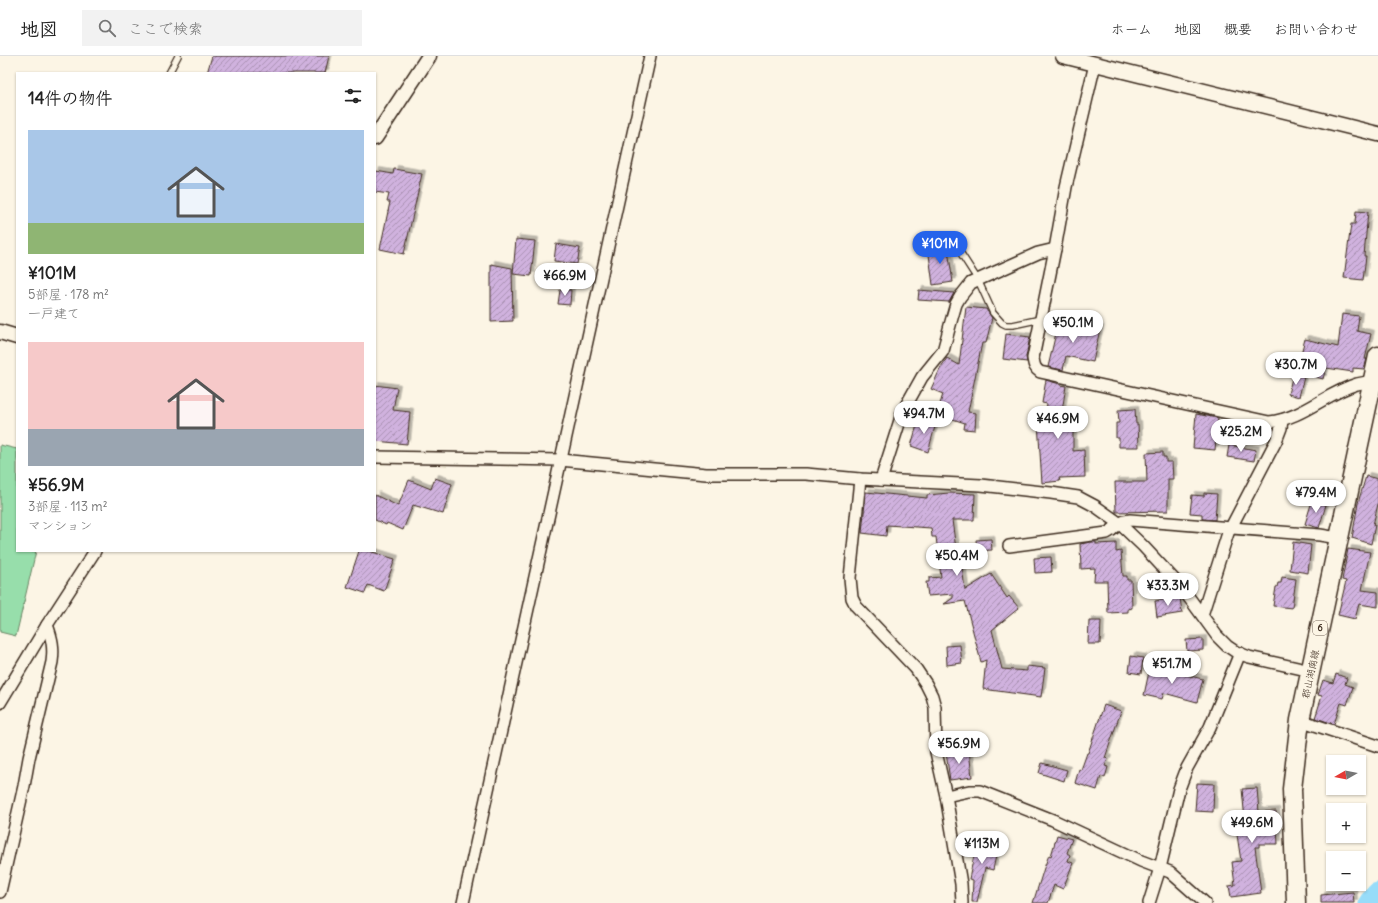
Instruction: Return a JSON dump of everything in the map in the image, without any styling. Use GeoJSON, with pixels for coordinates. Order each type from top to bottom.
{"type":"FeatureCollection","features":[{"type":"Feature","properties":{"kind":"main road","name":"郡山湖南線"},"geometry":{"type":"LineString","coordinates":[[1296,903],[1292,789],[1300,720],[1378,356]]}},
{"type":"Feature","properties":{"kind":"street"},"geometry":{"type":"LineString","coordinates":[[376,136],[429,56]]}},
{"type":"Feature","properties":{"kind":"street"},"geometry":{"type":"LineString","coordinates":[[463,903],[650,56]]}},
{"type":"Feature","properties":{"kind":"street"},"geometry":{"type":"LineString","coordinates":[[1063,56],[1378,134]]}},
{"type":"Feature","properties":{"kind":"street"},"geometry":{"type":"LineString","coordinates":[[1095,64],[1066,187],[1033,358],[1036,369],[1040,372],[1269,422],[1289,418],[1356,384],[1372,382]]}},
{"type":"Feature","properties":{"kind":"street"},"geometry":{"type":"LineString","coordinates":[[881,480],[903,411],[922,377],[943,351],[956,304],[972,283],[1038,253],[1055,250]]}},
{"type":"Feature","properties":{"kind":"street"},"geometry":{"type":"LineString","coordinates":[[0,332],[16,337]]}},
{"type":"Feature","properties":{"kind":"street"},"geometry":{"type":"LineString","coordinates":[[1202,615],[1230,528],[1276,440],[1281,428],[1282,420]]}},
{"type":"Feature","properties":{"kind":"street"},"geometry":{"type":"LineString","coordinates":[[376,457],[560,460],[706,474],[806,474],[860,479],[981,485],[1078,497],[1095,506],[1119,523],[1143,546],[1182,588],[1217,636],[1227,646],[1249,657],[1311,671]]}},
{"type":"Feature","properties":{"kind":"street"},"geometry":{"type":"LineString","coordinates":[[860,479],[850,578],[852,598],[856,606],[916,669],[926,684],[935,707],[936,752],[946,796],[961,884],[962,903]]}},
{"type":"Feature","properties":{"kind":"street"},"geometry":{"type":"LineString","coordinates":[[1009,546],[1107,532],[1112,530],[1119,523],[1130,520],[1320,535],[1338,538]]}},
{"type":"Feature","properties":{"kind":"street"},"geometry":{"type":"LineString","coordinates":[[0,703],[47,625],[94,552]]}},
{"type":"Feature","properties":{"kind":"street"},"geometry":{"type":"LineString","coordinates":[[0,892],[29,758],[52,662],[53,646],[47,625]]}},
{"type":"Feature","properties":{"kind":"street"},"geometry":{"type":"LineString","coordinates":[[1149,903],[1160,868],[1179,789],[1187,768],[1210,727],[1240,653]]}},
{"type":"Feature","properties":{"kind":"street"},"geometry":{"type":"LineString","coordinates":[[1300,720],[1378,746]]}},
{"type":"Feature","properties":{"kind":"street"},"geometry":{"type":"LineString","coordinates":[[946,796],[969,791],[980,791],[1053,820],[1141,861],[1160,868],[1176,877],[1205,903]]}},
{"type":"Feature","properties":{"kind":"lane"},"geometry":{"type":"LineString","coordinates":[[170,72],[178,56]]}},
{"type":"Feature","properties":{"kind":"lane"},"geometry":{"type":"LineString","coordinates":[[951,238],[978,280],[990,308],[1002,323],[1006,325],[1013,325],[1041,319]]}},
{"type":"Feature","properties":{"kind":"green space"},"geometry":{"type":"Polygon","coordinates":[[[0,445],[16,449],[16,552],[36,552],[16,636],[0,632],[0,445]]]}},
{"type":"Feature","properties":{"kind":"building"},"geometry":{"type":"Polygon","coordinates":[[[212,56],[329,56],[325,72],[207,72],[212,56]]]}},
{"type":"Feature","properties":{"kind":"building"},"geometry":{"type":"Polygon","coordinates":[[[394,169],[422,174],[404,254],[380,249],[390,202],[387,202],[389,194],[376,192],[376,171],[393,174],[394,169]]]}},
{"type":"Feature","properties":{"kind":"building"},"geometry":{"type":"Polygon","coordinates":[[[1356,211],[1368,212],[1364,256],[1366,256],[1363,280],[1344,278],[1351,224],[1355,224],[1356,211]]]}},
{"type":"Feature","properties":{"kind":"building"},"geometry":{"type":"Polygon","coordinates":[[[516,239],[535,241],[531,276],[513,274],[516,239]]]}},
{"type":"Feature","properties":{"kind":"building"},"geometry":{"type":"Polygon","coordinates":[[[556,244],[580,248],[577,264],[554,261],[556,244]]]}},
{"type":"Feature","properties":{"kind":"building"},"geometry":{"type":"Polygon","coordinates":[[[947,244],[953,282],[933,285],[928,247],[947,244]]]}},
{"type":"Feature","properties":{"kind":"building"},"geometry":{"type":"Polygon","coordinates":[[[491,264],[512,268],[513,321],[491,322],[491,264]]]}},
{"type":"Feature","properties":{"kind":"building"},"geometry":{"type":"Polygon","coordinates":[[[560,290],[571,290],[570,305],[558,304],[560,290]]]}},
{"type":"Feature","properties":{"kind":"building"},"geometry":{"type":"Polygon","coordinates":[[[919,290],[954,293],[949,302],[918,300],[919,290]]]}},
{"type":"Feature","properties":{"kind":"building"},"geometry":{"type":"Polygon","coordinates":[[[966,307],[986,309],[992,318],[986,343],[982,343],[968,412],[976,413],[975,430],[964,429],[965,423],[937,414],[943,394],[931,389],[941,367],[947,358],[959,365],[966,307]]]}},
{"type":"Feature","properties":{"kind":"building"},"geometry":{"type":"Polygon","coordinates":[[[1342,314],[1359,316],[1357,331],[1371,334],[1364,369],[1353,368],[1353,372],[1326,368],[1323,379],[1296,372],[1305,339],[1338,347],[1342,314]]]}},
{"type":"Feature","properties":{"kind":"building"},"geometry":{"type":"Polygon","coordinates":[[[1059,320],[1100,329],[1093,362],[1066,356],[1063,370],[1048,367],[1059,320]]]}},
{"type":"Feature","properties":{"kind":"building"},"geometry":{"type":"Polygon","coordinates":[[[1006,334],[1030,337],[1026,357],[1027,362],[1003,359],[1006,334]]]}},
{"type":"Feature","properties":{"kind":"building"},"geometry":{"type":"Polygon","coordinates":[[[1293,374],[1304,377],[1299,397],[1288,394],[1293,374]]]}},
{"type":"Feature","properties":{"kind":"building"},"geometry":{"type":"Polygon","coordinates":[[[1046,380],[1066,386],[1060,424],[1073,424],[1073,451],[1084,450],[1085,477],[1059,478],[1060,481],[1042,483],[1038,423],[1044,423],[1047,404],[1042,403],[1046,380]]]}},
{"type":"Feature","properties":{"kind":"building"},"geometry":{"type":"Polygon","coordinates":[[[376,385],[397,388],[393,410],[410,412],[407,444],[376,441],[376,385]]]}},
{"type":"Feature","properties":{"kind":"building"},"geometry":{"type":"Polygon","coordinates":[[[1135,409],[1136,424],[1138,424],[1139,447],[1119,447],[1119,438],[1116,438],[1116,423],[1119,423],[1118,410],[1135,409]]]}},
{"type":"Feature","properties":{"kind":"building"},"geometry":{"type":"Polygon","coordinates":[[[1196,414],[1218,418],[1215,450],[1193,448],[1196,414]]]}},
{"type":"Feature","properties":{"kind":"building"},"geometry":{"type":"Polygon","coordinates":[[[919,418],[936,423],[928,452],[911,446],[919,418]]]}},
{"type":"Feature","properties":{"kind":"building"},"geometry":{"type":"Polygon","coordinates":[[[1229,445],[1256,450],[1254,461],[1227,457],[1229,445]]]}},
{"type":"Feature","properties":{"kind":"building"},"geometry":{"type":"Polygon","coordinates":[[[1163,452],[1163,457],[1166,457],[1166,462],[1172,462],[1173,479],[1168,479],[1168,511],[1116,512],[1115,482],[1147,482],[1146,453],[1163,452]]]}},
{"type":"Feature","properties":{"kind":"building"},"geometry":{"type":"Polygon","coordinates":[[[1366,476],[1378,479],[1378,504],[1373,525],[1375,525],[1371,544],[1352,538],[1358,503],[1366,476]]]}},
{"type":"Feature","properties":{"kind":"building"},"geometry":{"type":"Polygon","coordinates":[[[435,478],[452,484],[443,514],[413,505],[403,530],[387,523],[386,525],[376,520],[376,495],[398,506],[409,480],[431,489],[435,478]]]}},
{"type":"Feature","properties":{"kind":"building"},"geometry":{"type":"Polygon","coordinates":[[[866,492],[927,498],[927,495],[949,493],[975,494],[974,520],[952,520],[956,549],[960,549],[965,590],[991,574],[1007,598],[1009,596],[1019,608],[992,630],[1002,669],[1027,671],[1027,666],[1045,668],[1041,697],[983,689],[986,660],[981,662],[965,601],[944,604],[953,598],[953,594],[928,596],[926,582],[929,582],[929,578],[941,577],[936,537],[932,537],[931,528],[887,525],[886,536],[862,533],[866,492]]]}},
{"type":"Feature","properties":{"kind":"building"},"geometry":{"type":"Polygon","coordinates":[[[1204,493],[1217,494],[1215,520],[1202,519],[1202,514],[1190,513],[1192,495],[1204,496],[1204,493]]]}},
{"type":"Feature","properties":{"kind":"building"},"geometry":{"type":"Polygon","coordinates":[[[1312,501],[1326,505],[1319,528],[1305,524],[1312,501]]]}},
{"type":"Feature","properties":{"kind":"building"},"geometry":{"type":"Polygon","coordinates":[[[991,539],[992,550],[977,551],[976,540],[991,539]]]}},
{"type":"Feature","properties":{"kind":"building"},"geometry":{"type":"Polygon","coordinates":[[[1096,542],[1096,544],[1116,543],[1116,552],[1121,551],[1123,576],[1127,576],[1127,580],[1131,580],[1132,608],[1128,609],[1128,612],[1108,613],[1107,581],[1094,581],[1095,568],[1081,569],[1080,544],[1096,542]]]}},
{"type":"Feature","properties":{"kind":"building"},"geometry":{"type":"Polygon","coordinates":[[[1293,542],[1311,545],[1308,573],[1290,570],[1293,542]]]}},
{"type":"Feature","properties":{"kind":"building"},"geometry":{"type":"Polygon","coordinates":[[[1348,549],[1370,552],[1362,590],[1378,592],[1378,607],[1359,604],[1355,619],[1338,615],[1346,581],[1342,580],[1348,549]]]}},
{"type":"Feature","properties":{"kind":"building"},"geometry":{"type":"Polygon","coordinates":[[[359,552],[372,552],[395,559],[384,591],[368,585],[365,593],[347,587],[359,552]]]}},
{"type":"Feature","properties":{"kind":"building"},"geometry":{"type":"Polygon","coordinates":[[[1051,557],[1052,572],[1035,573],[1034,558],[1051,557]]]}},
{"type":"Feature","properties":{"kind":"building"},"geometry":{"type":"Polygon","coordinates":[[[1282,577],[1296,579],[1292,608],[1273,606],[1276,587],[1278,583],[1281,583],[1282,577]]]}},
{"type":"Feature","properties":{"kind":"building"},"geometry":{"type":"Polygon","coordinates":[[[1180,597],[1182,613],[1157,617],[1155,601],[1180,597]]]}},
{"type":"Feature","properties":{"kind":"building"},"geometry":{"type":"Polygon","coordinates":[[[1089,621],[1101,621],[1100,644],[1088,644],[1089,621]]]}},
{"type":"Feature","properties":{"kind":"building"},"geometry":{"type":"Polygon","coordinates":[[[1203,639],[1203,650],[1187,651],[1186,640],[1203,639]]]}},
{"type":"Feature","properties":{"kind":"building"},"geometry":{"type":"Polygon","coordinates":[[[960,645],[962,663],[947,665],[946,646],[960,645]]]}},
{"type":"Feature","properties":{"kind":"building"},"geometry":{"type":"Polygon","coordinates":[[[1131,656],[1143,658],[1141,674],[1129,672],[1131,656]]]}},
{"type":"Feature","properties":{"kind":"building"},"geometry":{"type":"Polygon","coordinates":[[[1150,667],[1203,679],[1197,702],[1164,693],[1162,699],[1144,695],[1150,667]]]}},
{"type":"Feature","properties":{"kind":"building"},"geometry":{"type":"Polygon","coordinates":[[[1336,674],[1347,678],[1345,684],[1353,687],[1347,705],[1341,703],[1334,724],[1315,718],[1322,696],[1318,695],[1323,680],[1333,683],[1336,674]]]}},
{"type":"Feature","properties":{"kind":"building"},"geometry":{"type":"Polygon","coordinates":[[[1104,705],[1121,711],[1105,758],[1108,759],[1105,766],[1108,767],[1105,778],[1101,776],[1097,790],[1075,783],[1079,769],[1081,770],[1088,753],[1104,705]]]}},
{"type":"Feature","properties":{"kind":"building"},"geometry":{"type":"Polygon","coordinates":[[[969,750],[972,777],[950,780],[946,753],[969,750]]]}},
{"type":"Feature","properties":{"kind":"building"},"geometry":{"type":"Polygon","coordinates":[[[1042,763],[1067,770],[1064,781],[1039,773],[1042,763]]]}},
{"type":"Feature","properties":{"kind":"building"},"geometry":{"type":"Polygon","coordinates":[[[1197,783],[1214,784],[1213,812],[1195,811],[1197,783]]]}},
{"type":"Feature","properties":{"kind":"building"},"geometry":{"type":"Polygon","coordinates":[[[1257,788],[1259,812],[1276,811],[1278,844],[1259,844],[1259,847],[1255,847],[1261,893],[1231,897],[1229,886],[1235,885],[1232,862],[1241,861],[1235,822],[1245,820],[1242,789],[1257,788]]]}},
{"type":"Feature","properties":{"kind":"building"},"geometry":{"type":"Polygon","coordinates":[[[1057,835],[1072,839],[1067,853],[1070,855],[1068,861],[1073,863],[1063,889],[1054,885],[1048,903],[1033,903],[1044,868],[1049,855],[1051,856],[1057,835]]]}},
{"type":"Feature","properties":{"kind":"building"},"geometry":{"type":"Polygon","coordinates":[[[977,841],[998,846],[993,870],[985,868],[977,902],[972,902],[973,880],[969,879],[977,841]]]}},
{"type":"Feature","properties":{"kind":"building"},"geometry":{"type":"Polygon","coordinates":[[[1353,892],[1354,903],[1321,903],[1321,895],[1353,892]]]}},
{"type":"Feature","properties":{"kind":"waterway"},"geometry":{"type":"LineString","coordinates":[[1371,903],[1378,895]]}}]}
